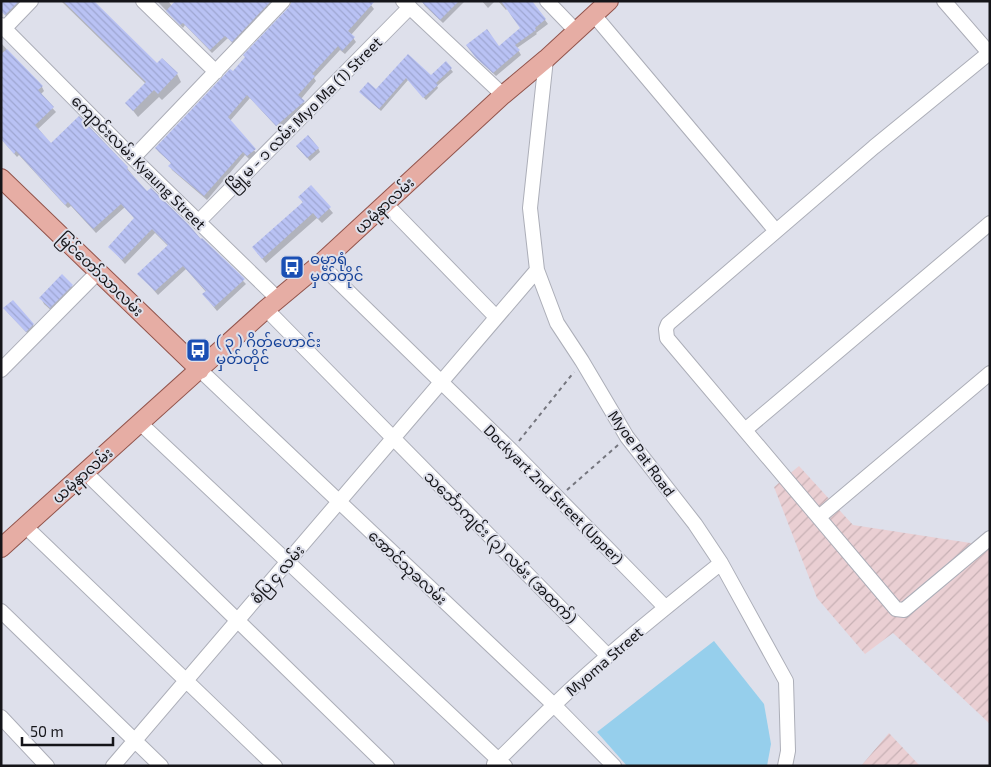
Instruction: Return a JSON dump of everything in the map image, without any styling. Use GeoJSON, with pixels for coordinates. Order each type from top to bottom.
{"type":"FeatureCollection","features":[{"type":"Feature","properties":{"kind":"main road","name":"ယမုံနာလမ်း"},"geometry":{"type":"LineString","coordinates":[[1,548],[272,304],[320,264],[502,95],[546,59],[609,1]]}},
{"type":"Feature","properties":{"kind":"main road","name":"မြင်တော်သာလမ်း"},"geometry":{"type":"LineString","coordinates":[[1,178],[200,370]]}},
{"type":"Feature","properties":{"kind":"street"},"geometry":{"type":"LineString","coordinates":[[3,27],[31,1]]}},
{"type":"Feature","properties":{"kind":"street"},"geometry":{"type":"LineString","coordinates":[[134,158],[283,1]]}},
{"type":"Feature","properties":{"kind":"street"},"geometry":{"type":"LineString","coordinates":[[547,1],[576,31]]}},
{"type":"Feature","properties":{"kind":"street"},"geometry":{"type":"LineString","coordinates":[[944,1],[989,53],[874,147],[668,324],[666,338],[896,609],[902,611],[990,538]]}},
{"type":"Feature","properties":{"kind":"street"},"geometry":{"type":"LineString","coordinates":[[150,4],[216,72]]}},
{"type":"Feature","properties":{"kind":"street"},"geometry":{"type":"LineString","coordinates":[[407,4],[502,95]]}},
{"type":"Feature","properties":{"kind":"street","name":"မြို့မ - ၁ လမ်း Myo Ma (1) Street"},"geometry":{"type":"LineString","coordinates":[[199,221],[407,4]]}},
{"type":"Feature","properties":{"kind":"street"},"geometry":{"type":"LineString","coordinates":[[594,15],[776,231]]}},
{"type":"Feature","properties":{"kind":"street","name":"ကျောင်းလမ်း Kyaung Street"},"geometry":{"type":"LineString","coordinates":[[3,27],[199,221],[393,438]]}},
{"type":"Feature","properties":{"kind":"street","name":"Myoe Pat Road"},"geometry":{"type":"LineString","coordinates":[[546,59],[530,208],[537,270],[557,323],[627,437],[695,524],[722,563],[786,682],[788,751],[785,766]]}},
{"type":"Feature","properties":{"kind":"street"},"geometry":{"type":"LineString","coordinates":[[385,203],[496,317]]}},
{"type":"Feature","properties":{"kind":"street"},"geometry":{"type":"LineString","coordinates":[[745,430],[990,223]]}},
{"type":"Feature","properties":{"kind":"street","name":"Dockyart 2nd Street (Upper)"},"geometry":{"type":"LineString","coordinates":[[320,264],[511,450],[665,608]]}},
{"type":"Feature","properties":{"kind":"street","name":"စံပြ ၄ လမ်း"},"geometry":{"type":"LineString","coordinates":[[113,766],[537,270]]}},
{"type":"Feature","properties":{"kind":"street"},"geometry":{"type":"LineString","coordinates":[[1,370],[98,272]]}},
{"type":"Feature","properties":{"kind":"street","name":"အောင်သုခလမ်း"},"geometry":{"type":"LineString","coordinates":[[200,370],[554,705],[611,765]]}},
{"type":"Feature","properties":{"kind":"street"},"geometry":{"type":"LineString","coordinates":[[819,517],[990,373]]}},
{"type":"Feature","properties":{"kind":"street"},"geometry":{"type":"LineString","coordinates":[[140,424],[288,562],[499,764]]}},
{"type":"Feature","properties":{"kind":"street","name":"သင်္ဘောကျင်း (၃) လမ်း (အထက်)"},"geometry":{"type":"LineString","coordinates":[[393,438],[608,656]]}},
{"type":"Feature","properties":{"kind":"street"},"geometry":{"type":"LineString","coordinates":[[85,472],[387,766]]}},
{"type":"Feature","properties":{"kind":"street"},"geometry":{"type":"LineString","coordinates":[[25,526],[275,766]]}},
{"type":"Feature","properties":{"kind":"street","name":"Myoma Street"},"geometry":{"type":"LineString","coordinates":[[499,764],[554,705],[608,656],[722,563]]}},
{"type":"Feature","properties":{"kind":"street"},"geometry":{"type":"LineString","coordinates":[[1,612],[161,766]]}},
{"type":"Feature","properties":{"kind":"street"},"geometry":{"type":"LineString","coordinates":[[1,717],[47,766]]}},
{"type":"Feature","properties":{"kind":"path"},"geometry":{"type":"LineString","coordinates":[[511,450],[582,361]]}},
{"type":"Feature","properties":{"kind":"path"},"geometry":{"type":"LineString","coordinates":[[557,498],[627,437]]}},
{"type":"Feature","properties":{"kind":"shaded area"},"geometry":{"type":"Polygon","coordinates":[[[799,466],[853,525],[990,546],[990,724],[893,633],[865,654],[817,598],[774,487],[799,466]]]}},
{"type":"Feature","properties":{"kind":"shaded area"},"geometry":{"type":"Polygon","coordinates":[[[889,733],[920,766],[861,766],[889,733]]]}},
{"type":"Feature","properties":{"kind":"water"},"geometry":{"type":"Polygon","coordinates":[[[714,641],[764,704],[771,744],[767,766],[627,766],[597,732],[714,641]]]}},
{"type":"Feature","properties":{"kind":"building"},"geometry":{"type":"Polygon","coordinates":[[[1,1],[19,1],[5,15],[1,11],[1,1]]]}},
{"type":"Feature","properties":{"kind":"building"},"geometry":{"type":"Polygon","coordinates":[[[63,1],[94,1],[157,63],[162,58],[178,73],[158,94],[154,90],[133,111],[125,103],[146,82],[63,1]]]}},
{"type":"Feature","properties":{"kind":"building"},"geometry":{"type":"Polygon","coordinates":[[[175,1],[271,1],[232,42],[225,36],[210,50],[183,23],[180,25],[166,11],[175,1]]]}},
{"type":"Feature","properties":{"kind":"building"},"geometry":{"type":"Polygon","coordinates":[[[292,1],[375,1],[348,31],[355,37],[342,51],[338,46],[312,74],[315,76],[298,95],[305,101],[276,126],[247,95],[228,117],[256,149],[247,156],[243,152],[204,196],[168,166],[171,163],[155,148],[230,69],[233,71],[245,57],[243,55],[289,7],[292,1]]]}},
{"type":"Feature","properties":{"kind":"building"},"geometry":{"type":"Polygon","coordinates":[[[421,1],[459,1],[440,20],[421,1]]]}},
{"type":"Feature","properties":{"kind":"building"},"geometry":{"type":"Polygon","coordinates":[[[501,1],[532,1],[546,19],[535,28],[536,30],[515,45],[520,50],[493,73],[476,58],[466,45],[487,29],[499,46],[520,28],[501,1]]]}},
{"type":"Feature","properties":{"kind":"building"},"geometry":{"type":"Polygon","coordinates":[[[7,49],[43,86],[38,90],[54,107],[35,125],[51,143],[79,116],[128,167],[127,169],[147,191],[151,188],[201,239],[245,279],[214,307],[202,294],[206,291],[183,266],[155,291],[137,274],[168,245],[152,229],[122,260],[108,247],[134,218],[121,204],[93,229],[68,202],[65,205],[16,151],[14,154],[1,139],[1,54],[7,49]]]}},
{"type":"Feature","properties":{"kind":"building"},"geometry":{"type":"Polygon","coordinates":[[[408,54],[431,75],[446,61],[452,68],[436,83],[438,85],[423,98],[406,78],[379,109],[359,92],[368,82],[376,89],[408,54]]]}},
{"type":"Feature","properties":{"kind":"building"},"geometry":{"type":"Polygon","coordinates":[[[308,135],[319,148],[307,158],[296,146],[308,135]]]}},
{"type":"Feature","properties":{"kind":"building"},"geometry":{"type":"Polygon","coordinates":[[[311,185],[331,207],[318,219],[313,213],[262,259],[252,247],[303,202],[298,197],[311,185]]]}},
{"type":"Feature","properties":{"kind":"building"},"geometry":{"type":"Polygon","coordinates":[[[62,274],[73,285],[50,308],[39,298],[62,274]]]}},
{"type":"Feature","properties":{"kind":"building"},"geometry":{"type":"Polygon","coordinates":[[[13,300],[34,324],[26,332],[3,308],[13,300]]]}},
{"type":"Feature","properties":{"kind":"place","name":"ဓမ္မာရုံ မှတ်တိုင်"},"geometry":{"type":"Point","coordinates":[292,267]}},
{"type":"Feature","properties":{"kind":"place","name":"( ၃ ) ဂိတ်ဟောင်း မှတ်တိုင်"},"geometry":{"type":"Point","coordinates":[198,350]}}]}
